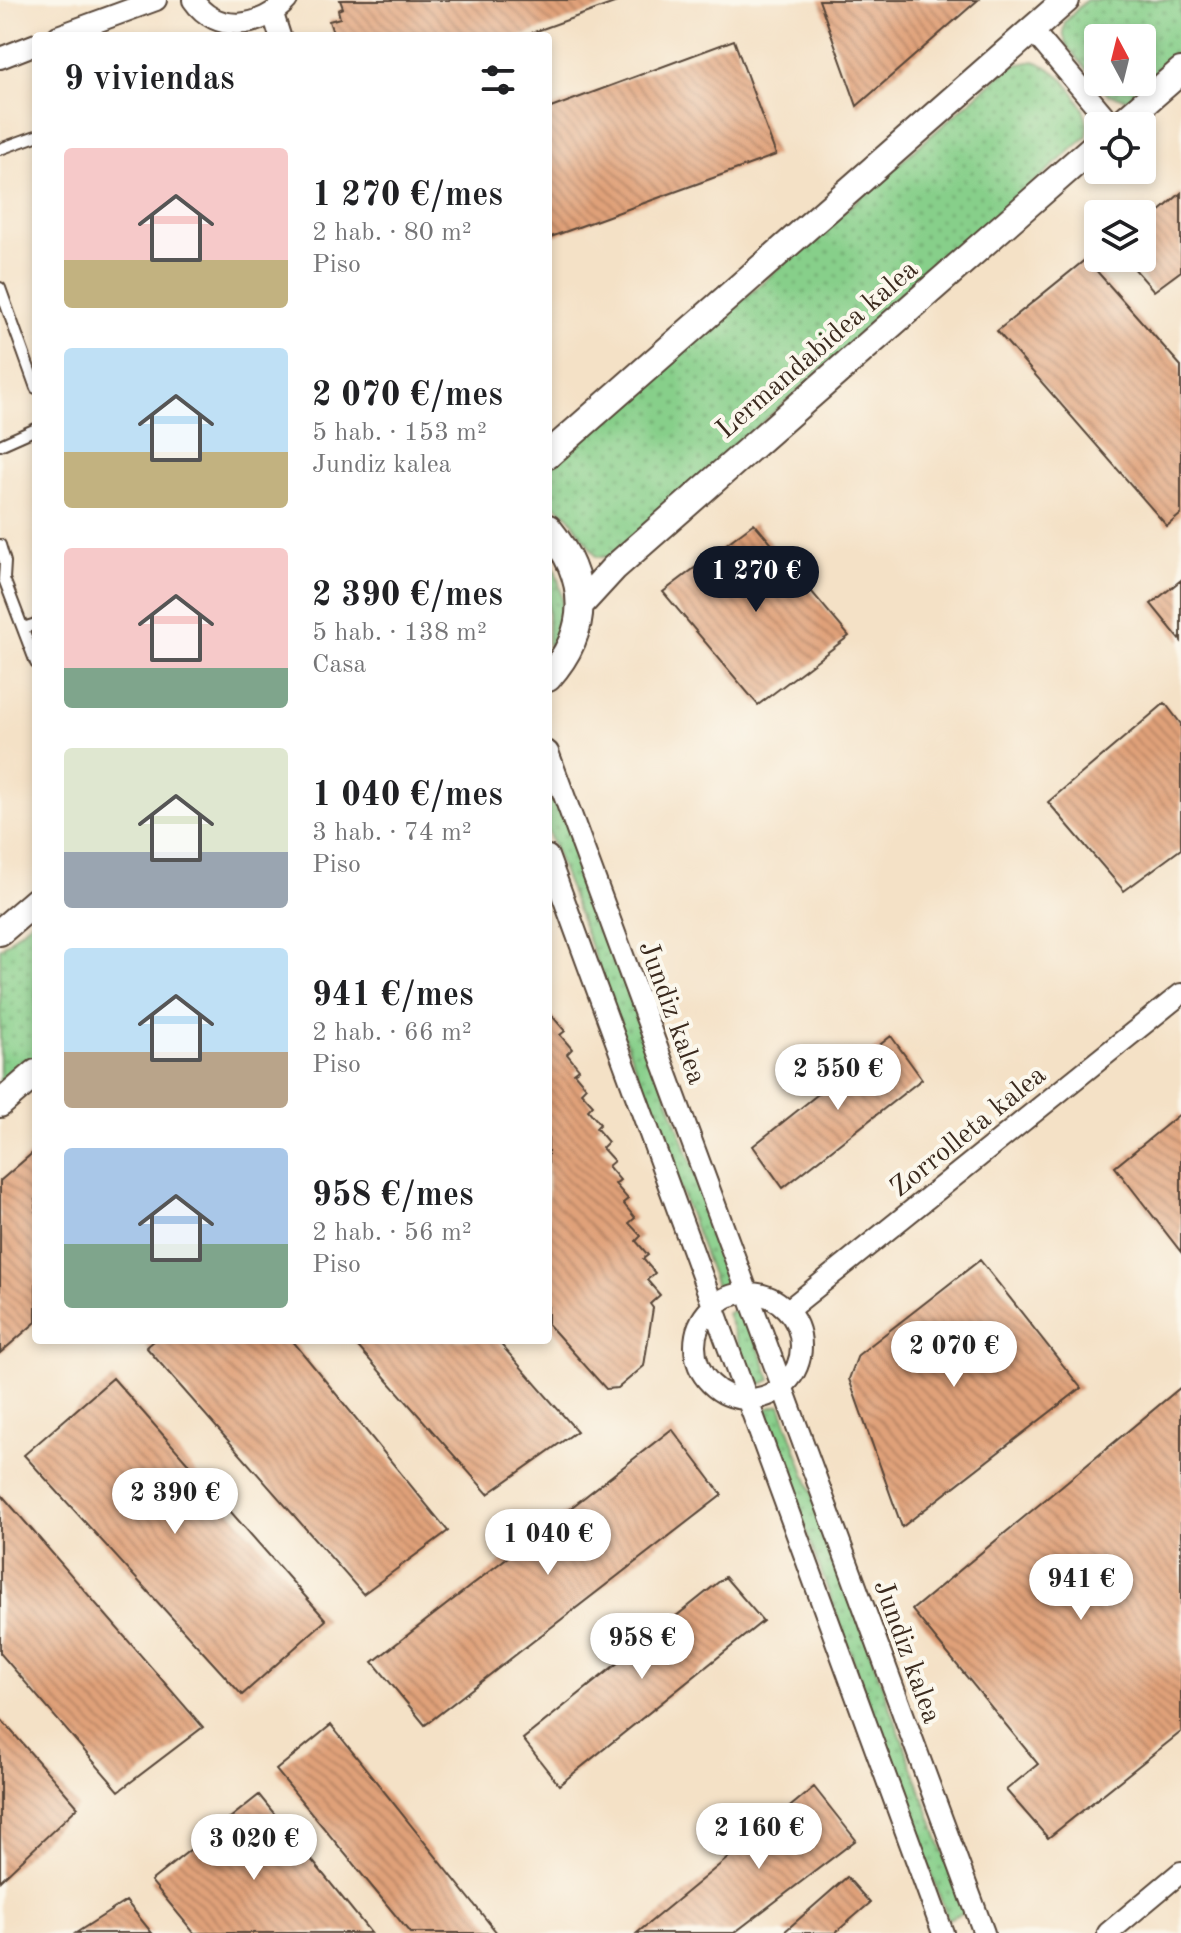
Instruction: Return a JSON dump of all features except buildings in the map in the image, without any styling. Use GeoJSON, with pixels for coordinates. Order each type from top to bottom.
{"type":"FeatureCollection","features":[{"type":"Feature","properties":{"kind":"street"},"geometry":{"type":"LineString","coordinates":[[69,32],[156,0]]}},
{"type":"Feature","properties":{"kind":"street"},"geometry":{"type":"LineString","coordinates":[[193,0],[218,21],[244,30],[280,7]]}},
{"type":"Feature","properties":{"kind":"street"},"geometry":{"type":"LineString","coordinates":[[552,451],[1066,0]]}},
{"type":"Feature","properties":{"kind":"street"},"geometry":{"type":"LineString","coordinates":[[280,7],[280,32]]}},
{"type":"Feature","properties":{"kind":"street"},"geometry":{"type":"LineString","coordinates":[[1032,30],[1104,112]]}},
{"type":"Feature","properties":{"kind":"street"},"geometry":{"type":"LineString","coordinates":[[2,50],[32,45]]}},
{"type":"Feature","properties":{"kind":"street"},"geometry":{"type":"LineString","coordinates":[[1133,112],[1181,71]]}},
{"type":"Feature","properties":{"kind":"street","name":"Lermandabidea kalea"},"geometry":{"type":"LineString","coordinates":[[580,605],[637,548],[1084,155]]}},
{"type":"Feature","properties":{"kind":"street"},"geometry":{"type":"LineString","coordinates":[[552,534],[571,563],[580,605],[576,635],[563,661],[552,673]]}},
{"type":"Feature","properties":{"kind":"street","name":"Jundiz kalea"},"geometry":{"type":"LineString","coordinates":[[552,763],[984,1933]]}},
{"type":"Feature","properties":{"kind":"street"},"geometry":{"type":"LineString","coordinates":[[552,867],[943,1933]]}},
{"type":"Feature","properties":{"kind":"street"},"geometry":{"type":"LineString","coordinates":[[0,932],[32,904]]}},
{"type":"Feature","properties":{"kind":"street","name":"Zorrolleta kalea"},"geometry":{"type":"LineString","coordinates":[[788,1310],[1181,994]]}},
{"type":"Feature","properties":{"kind":"street"},"geometry":{"type":"LineString","coordinates":[[0,1104],[32,1076]]}},
{"type":"Feature","properties":{"kind":"street"},"geometry":{"type":"LineString","coordinates":[[747,1291],[777,1299],[788,1310],[797,1323],[802,1359],[782,1388],[748,1400],[724,1395],[700,1368],[696,1337],[713,1305],[747,1291]]}},
{"type":"Feature","properties":{"kind":"street"},"geometry":{"type":"LineString","coordinates":[[1108,1933],[1181,1872]]}},
{"type":"Feature","properties":{"kind":"lane"},"geometry":{"type":"LineString","coordinates":[[0,149],[32,137]]}},
{"type":"Feature","properties":{"kind":"lane"},"geometry":{"type":"LineString","coordinates":[[0,288],[32,377]]}},
{"type":"Feature","properties":{"kind":"lane"},"geometry":{"type":"LineString","coordinates":[[0,445],[32,431]]}},
{"type":"Feature","properties":{"kind":"lane"},"geometry":{"type":"LineString","coordinates":[[0,437],[15,437]]}},
{"type":"Feature","properties":{"kind":"lane"},"geometry":{"type":"LineString","coordinates":[[0,545],[5,562],[2,577],[32,652]]}},
{"type":"Feature","properties":{"kind":"lane"},"geometry":{"type":"LineString","coordinates":[[23,628],[32,625]]}},
{"type":"Feature","properties":{"kind":"green space"},"geometry":{"type":"Polygon","coordinates":[[[1086,0],[1181,0],[1181,61],[1156,80],[1156,24],[1084,24],[1084,66],[1067,46],[1063,32],[1065,22],[1086,0]]]}},
{"type":"Feature","properties":{"kind":"green space"},"geometry":{"type":"Polygon","coordinates":[[[1034,61],[1044,65],[1064,81],[1080,102],[1084,112],[1084,139],[609,557],[597,557],[567,514],[552,503],[552,467],[1011,66],[1034,61]]]}},
{"type":"Feature","properties":{"kind":"green space"},"geometry":{"type":"Polygon","coordinates":[[[1115,96],[1136,96],[1131,100],[1115,96]]]}},
{"type":"Feature","properties":{"kind":"green space"},"geometry":{"type":"Polygon","coordinates":[[[552,563],[562,603],[552,643],[552,563]]]}},
{"type":"Feature","properties":{"kind":"green space"},"geometry":{"type":"Polygon","coordinates":[[[552,785],[736,1284],[718,1291],[552,842],[552,785]]]}},
{"type":"Feature","properties":{"kind":"green space"},"geometry":{"type":"Polygon","coordinates":[[[32,921],[32,1065],[0,1093],[0,949],[32,921]]]}},
{"type":"Feature","properties":{"kind":"green space"},"geometry":{"type":"Polygon","coordinates":[[[743,1307],[771,1380],[754,1387],[727,1313],[743,1307]]]}},
{"type":"Feature","properties":{"kind":"green space"},"geometry":{"type":"Polygon","coordinates":[[[780,1405],[965,1912],[948,1919],[762,1410],[780,1405]]]}}]}
